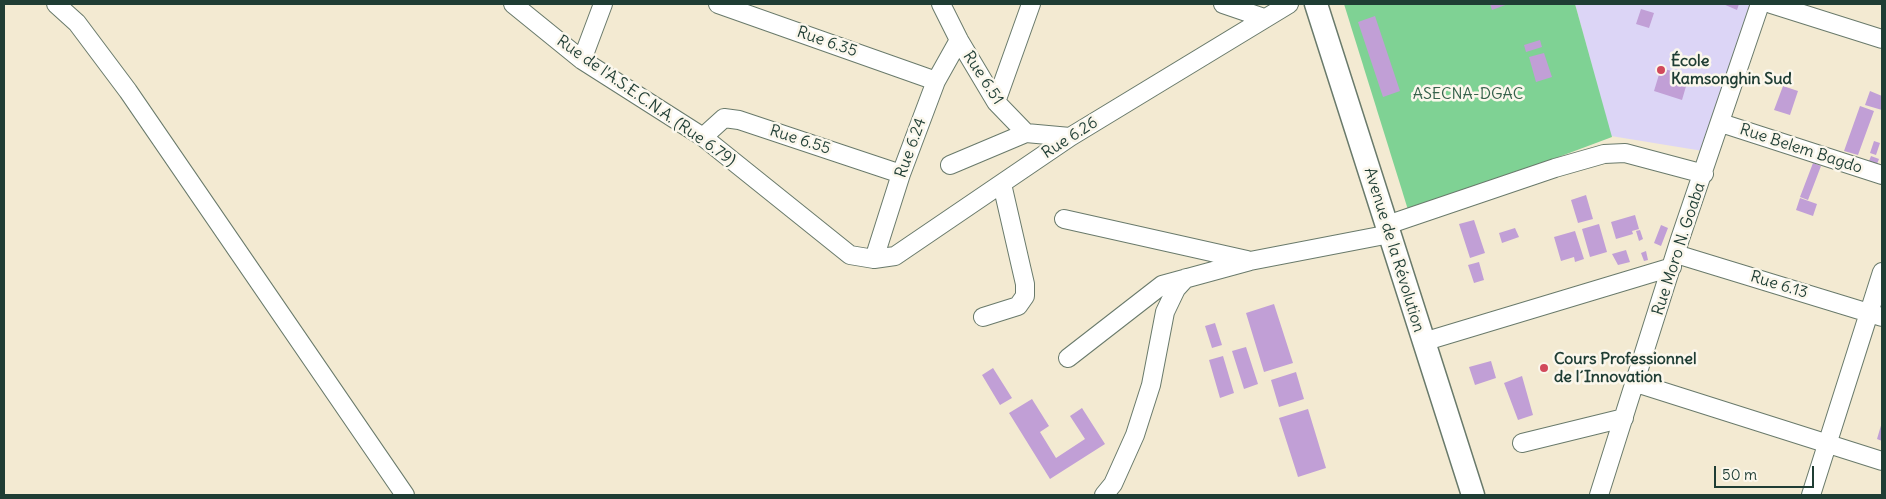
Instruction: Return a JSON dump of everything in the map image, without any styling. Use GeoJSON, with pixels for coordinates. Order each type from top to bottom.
{"type":"FeatureCollection","features":[{"type":"Feature","properties":{"kind":"main road","name":"Avenue de la Révolution"},"geometry":{"type":"LineString","coordinates":[[1316,4],[1473,495]]}},
{"type":"Feature","properties":{"kind":"street"},"geometry":{"type":"LineString","coordinates":[[56,4],[77,23],[128,91],[404,495]]}},
{"type":"Feature","properties":{"kind":"street","name":"Rue de l'A.S.E.C.N.A. (Rue 6.79)"},"geometry":{"type":"LineString","coordinates":[[513,4],[582,60],[704,137],[850,255]]}},
{"type":"Feature","properties":{"kind":"street"},"geometry":{"type":"LineString","coordinates":[[582,60],[603,4]]}},
{"type":"Feature","properties":{"kind":"street","name":"Rue 6.35"},"geometry":{"type":"LineString","coordinates":[[718,4],[936,81]]}},
{"type":"Feature","properties":{"kind":"street","name":"Rue 6.51"},"geometry":{"type":"LineString","coordinates":[[941,4],[959,40],[996,102],[1026,133]]}},
{"type":"Feature","properties":{"kind":"street"},"geometry":{"type":"LineString","coordinates":[[996,102],[1031,4]]}},
{"type":"Feature","properties":{"kind":"street"},"geometry":{"type":"LineString","coordinates":[[1223,4],[1264,18]]}},
{"type":"Feature","properties":{"kind":"street","name":"Rue 6.26"},"geometry":{"type":"LineString","coordinates":[[850,255],[874,259],[895,256],[1070,137],[1289,4]]}},
{"type":"Feature","properties":{"kind":"street","name":"Rue Moro N. Goaba"},"geometry":{"type":"LineString","coordinates":[[1599,495],[1674,260],[1760,4]]}},
{"type":"Feature","properties":{"kind":"street"},"geometry":{"type":"LineString","coordinates":[[1771,4],[1882,39]]}},
{"type":"Feature","properties":{"kind":"street","name":"Rue 6.24"},"geometry":{"type":"LineString","coordinates":[[874,259],[901,174],[936,81],[959,40]]}},
{"type":"Feature","properties":{"kind":"street","name":"Rue 6.55"},"geometry":{"type":"LineString","coordinates":[[704,137],[724,118],[739,120],[901,174]]}},
{"type":"Feature","properties":{"kind":"street","name":"Rue Belem Bagdo"},"geometry":{"type":"LineString","coordinates":[[1720,123],[1882,175]]}},
{"type":"Feature","properties":{"kind":"street"},"geometry":{"type":"LineString","coordinates":[[950,165],[1026,133],[1070,137]]}},
{"type":"Feature","properties":{"kind":"street"},"geometry":{"type":"LineString","coordinates":[[1068,358],[1162,284],[1250,261],[1388,229],[1555,168],[1604,154],[1625,153],[1704,174]]}},
{"type":"Feature","properties":{"kind":"street"},"geometry":{"type":"LineString","coordinates":[[983,317],[1018,306],[1025,296],[1025,284],[1002,184]]}},
{"type":"Feature","properties":{"kind":"street"},"geometry":{"type":"LineString","coordinates":[[1064,219],[1250,261]]}},
{"type":"Feature","properties":{"kind":"street"},"geometry":{"type":"LineString","coordinates":[[1423,342],[1674,260]]}},
{"type":"Feature","properties":{"kind":"street","name":"Rue 6.13"},"geometry":{"type":"LineString","coordinates":[[1674,260],[1876,315]]}},
{"type":"Feature","properties":{"kind":"street"},"geometry":{"type":"LineString","coordinates":[[1811,495],[1827,443],[1876,315],[1882,272]]}},
{"type":"Feature","properties":{"kind":"street"},"geometry":{"type":"LineString","coordinates":[[1108,492],[1135,435],[1151,385],[1164,312],[1176,288],[1186,278]]}},
{"type":"Feature","properties":{"kind":"street"},"geometry":{"type":"LineString","coordinates":[[1636,382],[1882,461]]}},
{"type":"Feature","properties":{"kind":"street"},"geometry":{"type":"LineString","coordinates":[[1522,443],[1624,418]]}},
{"type":"Feature","properties":{"kind":"shaded area","name":"École Kamsonghin Sud"},"geometry":{"type":"Polygon","coordinates":[[[1575,4],[1750,4],[1703,151],[1611,136],[1575,4]]]}},
{"type":"Feature","properties":{"kind":"green space","name":"ASECNA-DGAC"},"geometry":{"type":"Polygon","coordinates":[[[1344,4],[1575,4],[1612,137],[1409,213],[1344,4]]]}},
{"type":"Feature","properties":{"kind":"building"},"geometry":{"type":"Polygon","coordinates":[[[1490,4],[1508,4],[1492,10],[1490,4]]]}},
{"type":"Feature","properties":{"kind":"building"},"geometry":{"type":"Polygon","coordinates":[[[1723,4],[1739,4],[1737,10],[1723,4]]]}},
{"type":"Feature","properties":{"kind":"building"},"geometry":{"type":"Polygon","coordinates":[[[1641,9],[1654,13],[1649,28],[1636,24],[1641,9]]]}},
{"type":"Feature","properties":{"kind":"building"},"geometry":{"type":"Polygon","coordinates":[[[1375,16],[1400,91],[1383,97],[1358,22],[1375,16]]]}},
{"type":"Feature","properties":{"kind":"building"},"geometry":{"type":"Polygon","coordinates":[[[1540,40],[1542,47],[1526,52],[1524,45],[1540,40]]]}},
{"type":"Feature","properties":{"kind":"building"},"geometry":{"type":"Polygon","coordinates":[[[1544,53],[1552,77],[1536,82],[1529,57],[1544,53]]]}},
{"type":"Feature","properties":{"kind":"building"},"geometry":{"type":"Polygon","coordinates":[[[1661,68],[1689,76],[1682,100],[1654,91],[1661,68]]]}},
{"type":"Feature","properties":{"kind":"building"},"geometry":{"type":"Polygon","coordinates":[[[1783,86],[1798,91],[1790,115],[1774,110],[1783,86]]]}},
{"type":"Feature","properties":{"kind":"building"},"geometry":{"type":"Polygon","coordinates":[[[1870,91],[1882,96],[1882,110],[1865,105],[1870,91]]]}},
{"type":"Feature","properties":{"kind":"building"},"geometry":{"type":"Polygon","coordinates":[[[1860,106],[1874,111],[1858,155],[1844,151],[1860,106]]]}},
{"type":"Feature","properties":{"kind":"building"},"geometry":{"type":"Polygon","coordinates":[[[1874,141],[1880,143],[1876,155],[1870,153],[1874,141]]]}},
{"type":"Feature","properties":{"kind":"building"},"geometry":{"type":"Polygon","coordinates":[[[1871,156],[1879,159],[1877,164],[1869,161],[1871,156]]]}},
{"type":"Feature","properties":{"kind":"building"},"geometry":{"type":"Polygon","coordinates":[[[1813,163],[1821,166],[1808,200],[1800,197],[1813,163]]]}},
{"type":"Feature","properties":{"kind":"building"},"geometry":{"type":"Polygon","coordinates":[[[1586,195],[1593,219],[1578,223],[1571,200],[1586,195]]]}},
{"type":"Feature","properties":{"kind":"building"},"geometry":{"type":"Polygon","coordinates":[[[1800,198],[1817,204],[1813,216],[1796,210],[1800,198]]]}},
{"type":"Feature","properties":{"kind":"building"},"geometry":{"type":"Polygon","coordinates":[[[1635,215],[1639,229],[1632,231],[1633,234],[1616,239],[1611,222],[1635,215]]]}},
{"type":"Feature","properties":{"kind":"building"},"geometry":{"type":"Polygon","coordinates":[[[1474,220],[1485,253],[1470,258],[1459,224],[1474,220]]]}},
{"type":"Feature","properties":{"kind":"building"},"geometry":{"type":"Polygon","coordinates":[[[1599,224],[1607,252],[1590,257],[1582,229],[1599,224]]]}},
{"type":"Feature","properties":{"kind":"building"},"geometry":{"type":"Polygon","coordinates":[[[1661,225],[1668,228],[1661,246],[1654,243],[1661,225]]]}},
{"type":"Feature","properties":{"kind":"building"},"geometry":{"type":"Polygon","coordinates":[[[1515,228],[1519,237],[1502,243],[1499,233],[1515,228]]]}},
{"type":"Feature","properties":{"kind":"building"},"geometry":{"type":"Polygon","coordinates":[[[1640,230],[1643,239],[1639,241],[1636,231],[1640,230]]]}},
{"type":"Feature","properties":{"kind":"building"},"geometry":{"type":"Polygon","coordinates":[[[1575,231],[1584,259],[1575,262],[1574,257],[1561,261],[1554,237],[1575,231]]]}},
{"type":"Feature","properties":{"kind":"building"},"geometry":{"type":"Polygon","coordinates":[[[1626,250],[1630,262],[1618,265],[1612,254],[1626,250]]]}},
{"type":"Feature","properties":{"kind":"building"},"geometry":{"type":"Polygon","coordinates":[[[1646,251],[1648,260],[1644,261],[1641,253],[1646,251]]]}},
{"type":"Feature","properties":{"kind":"building"},"geometry":{"type":"Polygon","coordinates":[[[1479,262],[1484,280],[1474,283],[1468,265],[1479,262]]]}},
{"type":"Feature","properties":{"kind":"building"},"geometry":{"type":"Polygon","coordinates":[[[1274,304],[1293,363],[1264,372],[1246,313],[1274,304]]]}},
{"type":"Feature","properties":{"kind":"building"},"geometry":{"type":"Polygon","coordinates":[[[1215,323],[1222,345],[1212,348],[1205,326],[1215,323]]]}},
{"type":"Feature","properties":{"kind":"building"},"geometry":{"type":"Polygon","coordinates":[[[1246,347],[1258,384],[1244,389],[1232,351],[1246,347]]]}},
{"type":"Feature","properties":{"kind":"building"},"geometry":{"type":"Polygon","coordinates":[[[1223,356],[1234,393],[1220,398],[1209,360],[1223,356]]]}},
{"type":"Feature","properties":{"kind":"building"},"geometry":{"type":"Polygon","coordinates":[[[1491,361],[1496,378],[1475,385],[1469,367],[1491,361]]]}},
{"type":"Feature","properties":{"kind":"building"},"geometry":{"type":"Polygon","coordinates":[[[993,368],[1012,398],[1000,405],[982,375],[993,368]]]}},
{"type":"Feature","properties":{"kind":"building"},"geometry":{"type":"Polygon","coordinates":[[[1296,372],[1304,399],[1279,407],[1271,380],[1296,372]]]}},
{"type":"Feature","properties":{"kind":"building"},"geometry":{"type":"Polygon","coordinates":[[[1522,376],[1533,415],[1518,420],[1504,383],[1522,376]]]}},
{"type":"Feature","properties":{"kind":"building"},"geometry":{"type":"Polygon","coordinates":[[[1032,399],[1049,426],[1040,432],[1056,458],[1085,439],[1070,416],[1082,408],[1105,444],[1050,479],[1009,413],[1032,399]]]}},
{"type":"Feature","properties":{"kind":"building"},"geometry":{"type":"Polygon","coordinates":[[[1308,409],[1326,468],[1298,477],[1279,418],[1308,409]]]}},
{"type":"Feature","properties":{"kind":"building"},"geometry":{"type":"Polygon","coordinates":[[[1882,422],[1882,441],[1877,439],[1882,422]]]}},
{"type":"Feature","properties":{"kind":"place","name":"École Kamsonghin Sud"},"geometry":{"type":"Point","coordinates":[1661,70]}},
{"type":"Feature","properties":{"kind":"place","name":"Cours Professionnel de l´Innovation"},"geometry":{"type":"Point","coordinates":[1544,368]}}]}
